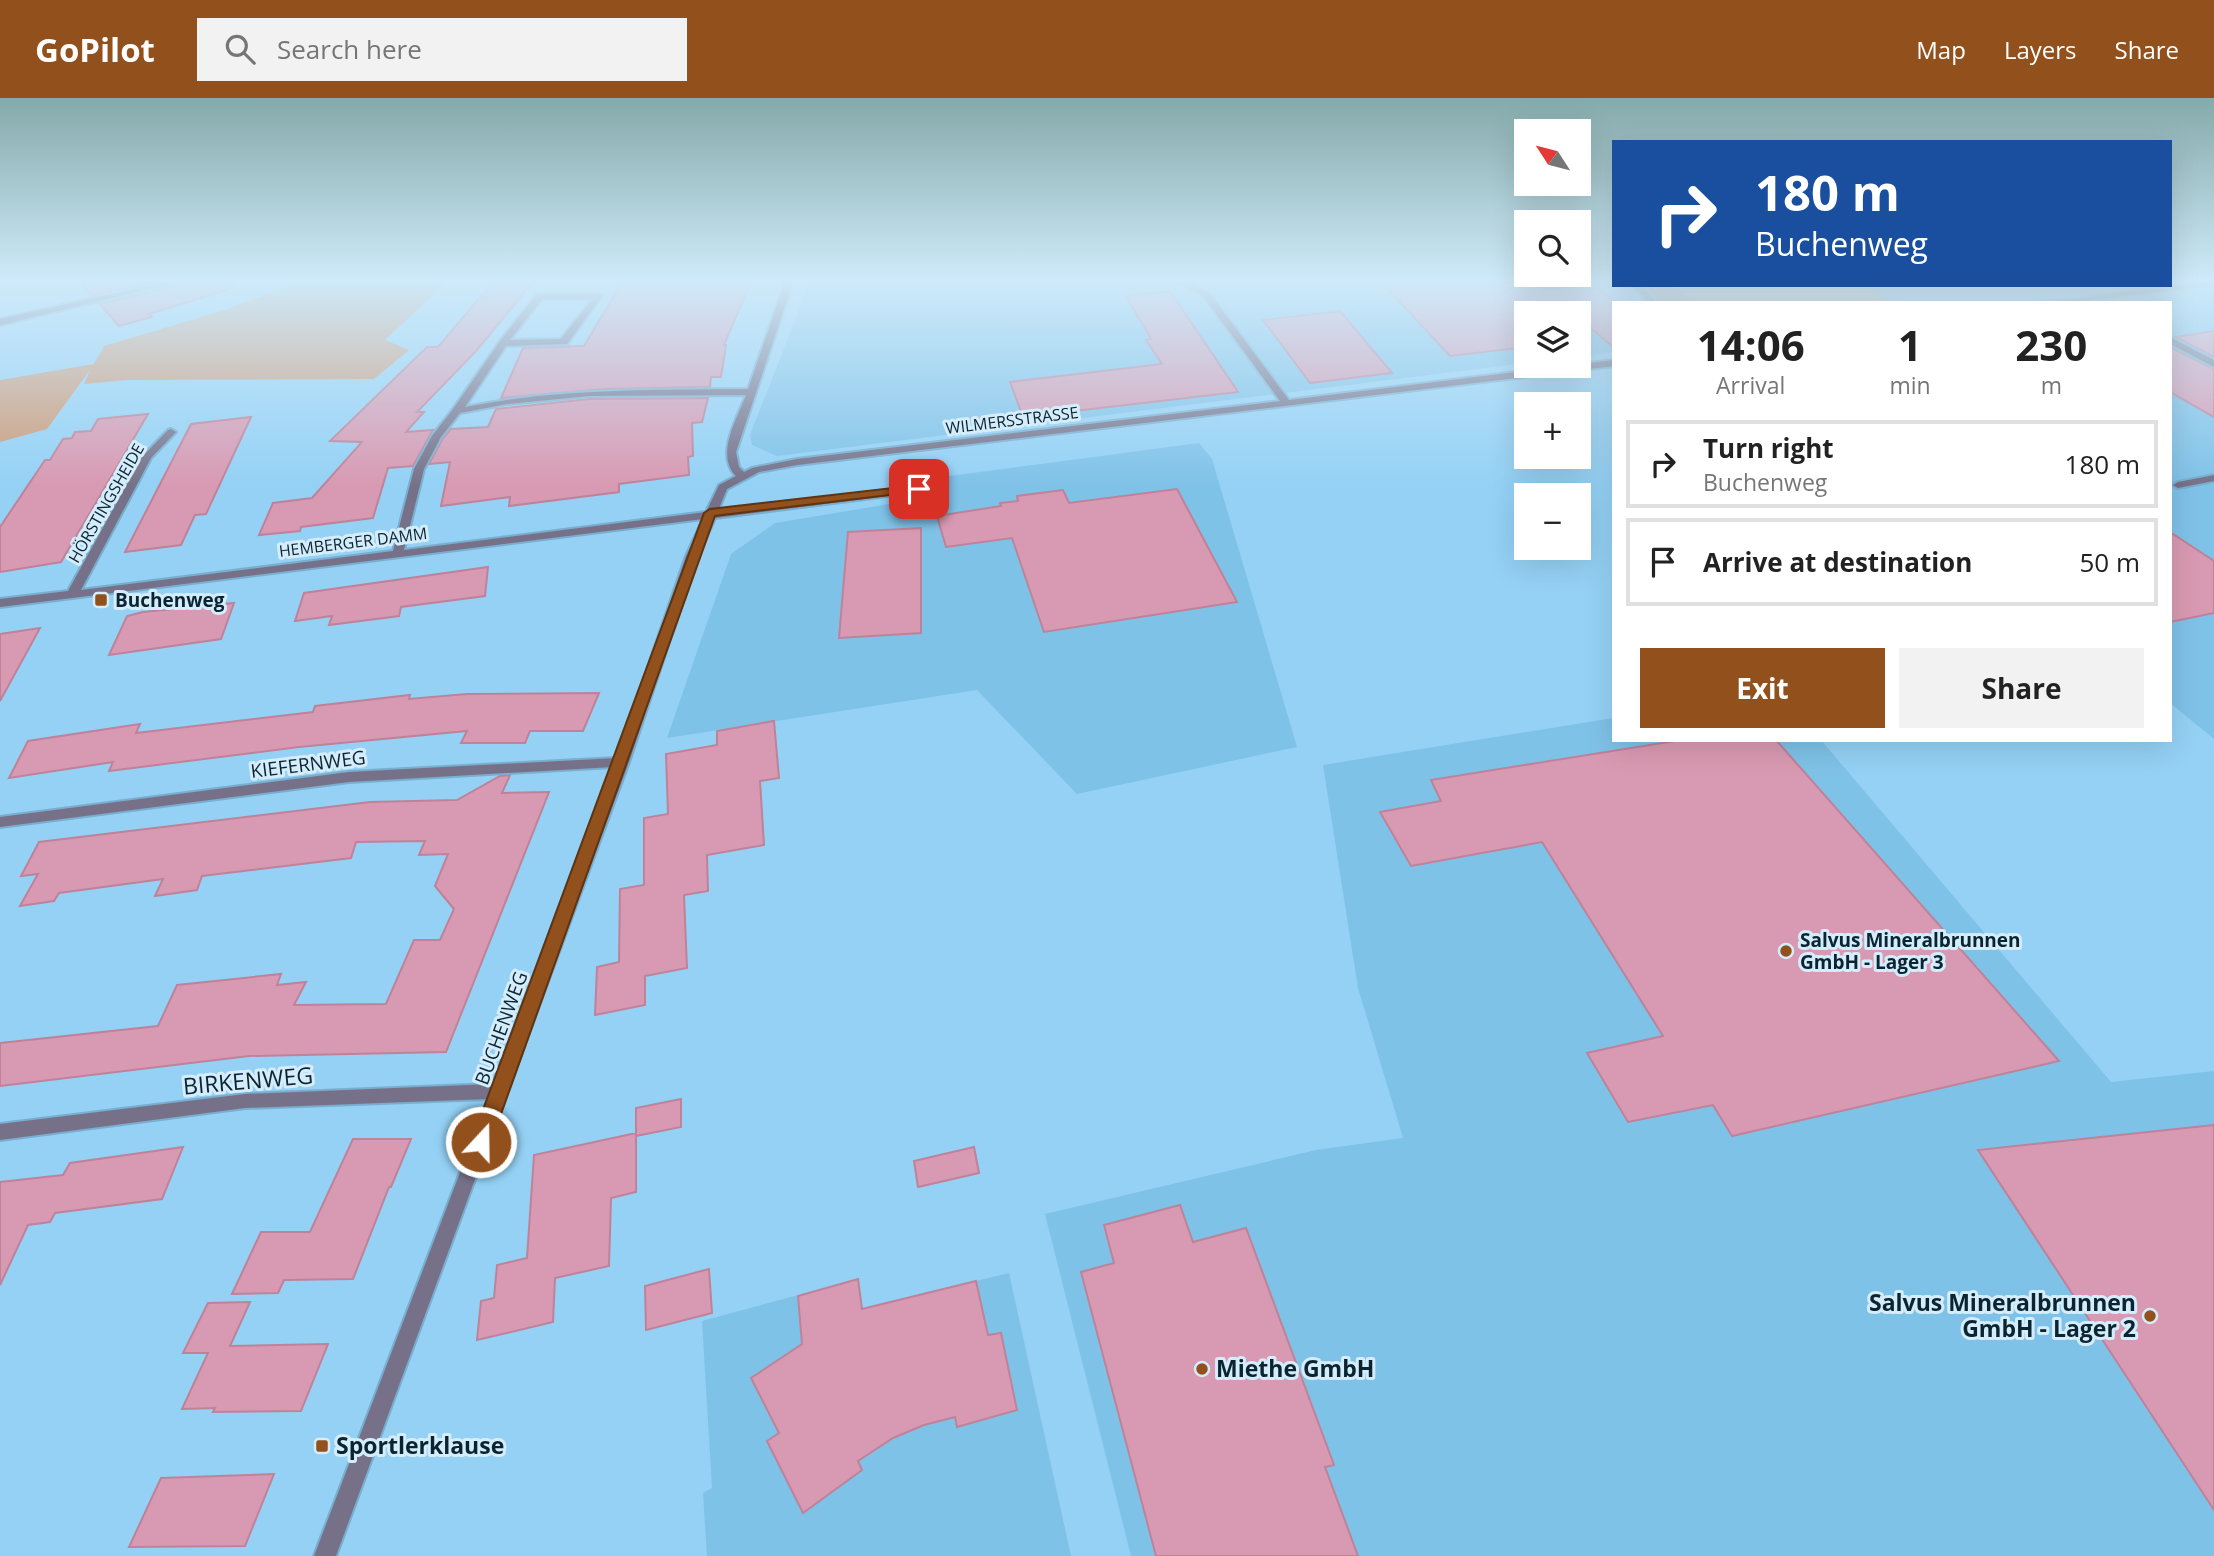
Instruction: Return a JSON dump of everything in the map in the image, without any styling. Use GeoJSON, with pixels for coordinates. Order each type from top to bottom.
{"type":"FeatureCollection","features":[{"type":"Feature","properties":{"kind":"street"},"geometry":{"type":"LineString","coordinates":[[398,552],[419,469],[437,436],[498,350]]}},
{"type":"Feature","properties":{"kind":"street"},"geometry":{"type":"LineString","coordinates":[[742,476],[734,468],[731,452],[765,350]]}},
{"type":"Feature","properties":{"kind":"street"},"geometry":{"type":"LineString","coordinates":[[1247,350],[1287,404]]}},
{"type":"Feature","properties":{"kind":"street"},"geometry":{"type":"LineString","coordinates":[[2188,350],[2214,364]]}},
{"type":"Feature","properties":{"kind":"street","name":"WILMERSSTRASSE"},"geometry":{"type":"LineString","coordinates":[[742,476],[796,462],[1612,363]]}},
{"type":"Feature","properties":{"kind":"street"},"geometry":{"type":"LineString","coordinates":[[457,411],[507,401],[589,393],[751,391]]}},
{"type":"Feature","properties":{"kind":"street","name":"HÖRSTINGSHEIDE"},"geometry":{"type":"LineString","coordinates":[[73,593],[148,457],[171,432]]}},
{"type":"Feature","properties":{"kind":"street","name":"BUCHENWEG"},"geometry":{"type":"LineString","coordinates":[[325,1556],[622,762],[692,556],[723,487],[742,476]]}},
{"type":"Feature","properties":{"kind":"street"},"geometry":{"type":"LineString","coordinates":[[2178,485],[2214,478]]}},
{"type":"Feature","properties":{"kind":"street"},"geometry":{"type":"LineString","coordinates":[[710,513],[919,489]]}},
{"type":"Feature","properties":{"kind":"street","name":"HEMBERGER DAMM"},"geometry":{"type":"LineString","coordinates":[[0,603],[710,513]]}},
{"type":"Feature","properties":{"kind":"street","name":"KIEFERNWEG"},"geometry":{"type":"LineString","coordinates":[[0,822],[349,777],[622,762]]}},
{"type":"Feature","properties":{"kind":"street","name":"BIRKENWEG"},"geometry":{"type":"LineString","coordinates":[[0,1132],[245,1101],[500,1091]]}},
{"type":"Feature","properties":{"kind":"shaded area"},"geometry":{"type":"Polygon","coordinates":[[[102,350],[409,350],[374,379],[126,380],[84,384],[90,370],[47,429],[0,442],[0,380],[94,364],[102,350]]]}},
{"type":"Feature","properties":{"kind":"shaded area"},"geometry":{"type":"Polygon","coordinates":[[[783,350],[1514,350],[1514,364],[777,456],[752,445],[750,435],[783,350]]]}},
{"type":"Feature","properties":{"kind":"shaded area"},"geometry":{"type":"Polygon","coordinates":[[[1591,350],[1612,352],[1591,355],[1591,350]]]}},
{"type":"Feature","properties":{"kind":"shaded area"},"geometry":{"type":"Polygon","coordinates":[[[2172,350],[2214,350],[2214,739],[2172,705],[2172,350]]]}},
{"type":"Feature","properties":{"kind":"shaded area"},"geometry":{"type":"Polygon","coordinates":[[[1199,443],[1212,459],[1297,747],[1077,794],[977,690],[667,738],[731,554],[775,523],[919,499],[919,480],[1199,443]]]}},
{"type":"Feature","properties":{"kind":"shaded area"},"geometry":{"type":"Polygon","coordinates":[[[1612,718],[1612,742],[1823,742],[2111,1082],[2214,1071],[2214,1556],[1131,1556],[1045,1214],[1316,1150],[1403,1138],[1358,988],[1323,765],[1612,718]]]}},
{"type":"Feature","properties":{"kind":"shaded area"},"geometry":{"type":"Polygon","coordinates":[[[1009,1273],[1071,1556],[707,1556],[703,1493],[712,1488],[702,1321],[858,1279],[861,1300],[851,1303],[852,1311],[1009,1273]]]}},
{"type":"Feature","properties":{"kind":"building"},"geometry":{"type":"Polygon","coordinates":[[[424,350],[477,350],[417,412],[424,412],[406,432],[433,430],[413,466],[388,468],[373,518],[259,535],[273,503],[312,498],[362,442],[330,441],[424,350]]]}},
{"type":"Feature","properties":{"kind":"building"},"geometry":{"type":"Polygon","coordinates":[[[522,350],[725,350],[721,377],[711,377],[710,387],[606,389],[501,398],[522,350]]]}},
{"type":"Feature","properties":{"kind":"building"},"geometry":{"type":"Polygon","coordinates":[[[1153,350],[1210,350],[1238,392],[1023,417],[1010,382],[1162,364],[1153,350]]]}},
{"type":"Feature","properties":{"kind":"building"},"geometry":{"type":"Polygon","coordinates":[[[1285,350],[1373,350],[1392,373],[1310,383],[1285,350]]]}},
{"type":"Feature","properties":{"kind":"building"},"geometry":{"type":"Polygon","coordinates":[[[1444,350],[1500,350],[1450,356],[1444,350]]]}},
{"type":"Feature","properties":{"kind":"building"},"geometry":{"type":"Polygon","coordinates":[[[2172,350],[2214,369],[2214,417],[2172,393],[2172,350]]]}},
{"type":"Feature","properties":{"kind":"building"},"geometry":{"type":"Polygon","coordinates":[[[2201,350],[2214,350],[2214,357],[2201,350]]]}},
{"type":"Feature","properties":{"kind":"building"},"geometry":{"type":"Polygon","coordinates":[[[708,398],[702,422],[692,423],[693,456],[688,457],[689,475],[619,484],[619,492],[509,506],[510,497],[441,506],[450,462],[429,464],[443,438],[451,429],[488,427],[496,409],[589,399],[708,398]]]}},
{"type":"Feature","properties":{"kind":"building"},"geometry":{"type":"Polygon","coordinates":[[[148,414],[61,562],[0,572],[0,527],[45,460],[50,460],[63,439],[72,438],[75,432],[91,431],[98,419],[148,414]]]}},
{"type":"Feature","properties":{"kind":"building"},"geometry":{"type":"Polygon","coordinates":[[[251,417],[206,514],[195,515],[181,545],[125,552],[191,424],[251,417]]]}},
{"type":"Feature","properties":{"kind":"building"},"geometry":{"type":"Polygon","coordinates":[[[1177,489],[1237,602],[1044,632],[1012,538],[946,547],[937,516],[1001,506],[1000,503],[1018,501],[1017,496],[1063,490],[1069,503],[1177,489]]]}},
{"type":"Feature","properties":{"kind":"building"},"geometry":{"type":"Polygon","coordinates":[[[921,528],[921,633],[839,638],[848,532],[921,528]]]}},
{"type":"Feature","properties":{"kind":"building"},"geometry":{"type":"Polygon","coordinates":[[[2172,533],[2214,561],[2214,613],[2172,622],[2172,533]]]}},
{"type":"Feature","properties":{"kind":"building"},"geometry":{"type":"Polygon","coordinates":[[[488,567],[485,596],[401,607],[399,616],[329,625],[332,616],[295,621],[304,593],[488,567]]]}},
{"type":"Feature","properties":{"kind":"building"},"geometry":{"type":"Polygon","coordinates":[[[234,603],[221,639],[109,655],[127,616],[234,603]]]}},
{"type":"Feature","properties":{"kind":"building"},"geometry":{"type":"Polygon","coordinates":[[[40,628],[0,701],[0,634],[40,628]]]}},
{"type":"Feature","properties":{"kind":"building"},"geometry":{"type":"Polygon","coordinates":[[[599,693],[583,731],[530,731],[525,743],[461,743],[467,731],[299,747],[109,771],[113,762],[9,778],[28,741],[140,724],[136,733],[313,712],[315,706],[410,695],[409,699],[467,694],[599,693]]]}},
{"type":"Feature","properties":{"kind":"building"},"geometry":{"type":"Polygon","coordinates":[[[774,721],[779,778],[760,781],[764,845],[707,855],[708,891],[684,895],[687,968],[645,976],[645,1005],[595,1015],[597,967],[619,962],[620,889],[644,885],[644,818],[668,814],[666,754],[717,745],[717,731],[774,721]]]}},
{"type":"Feature","properties":{"kind":"building","name":"Salvus Mineralbrunnen GmbH - Lager 3"},"geometry":{"type":"Polygon","coordinates":[[[1668,742],[1778,742],[2059,1061],[1732,1136],[1713,1105],[1628,1122],[1587,1053],[1663,1036],[1542,842],[1411,866],[1380,812],[1441,801],[1431,780],[1668,742]]]}},
{"type":"Feature","properties":{"kind":"building"},"geometry":{"type":"Polygon","coordinates":[[[510,775],[502,793],[549,792],[446,1052],[249,1056],[0,1086],[0,1043],[158,1026],[177,985],[281,974],[277,985],[306,982],[294,1005],[386,1004],[414,940],[440,940],[454,909],[435,886],[448,854],[419,855],[425,841],[356,842],[351,858],[202,876],[197,890],[155,896],[163,879],[59,893],[54,901],[20,906],[38,874],[21,876],[39,842],[370,802],[457,800],[500,776],[510,775]]]}},
{"type":"Feature","properties":{"kind":"building"},"geometry":{"type":"Polygon","coordinates":[[[681,1099],[681,1127],[636,1136],[636,1108],[681,1099]]]}},
{"type":"Feature","properties":{"kind":"building","name":"Salvus Mineralbrunnen GmbH - Lager 2"},"geometry":{"type":"Polygon","coordinates":[[[2214,1125],[2214,1510],[1978,1150],[2214,1125]]]}},
{"type":"Feature","properties":{"kind":"building"},"geometry":{"type":"Polygon","coordinates":[[[636,1133],[636,1192],[611,1198],[609,1266],[555,1278],[553,1322],[477,1340],[481,1301],[494,1298],[497,1265],[527,1258],[534,1155],[636,1133]]]}},
{"type":"Feature","properties":{"kind":"building"},"geometry":{"type":"Polygon","coordinates":[[[353,1139],[411,1139],[353,1279],[284,1280],[278,1293],[232,1294],[261,1232],[310,1232],[353,1139]]]}},
{"type":"Feature","properties":{"kind":"building"},"geometry":{"type":"Polygon","coordinates":[[[183,1147],[162,1199],[55,1213],[50,1222],[28,1225],[0,1285],[0,1182],[63,1175],[70,1163],[183,1147]]]}},
{"type":"Feature","properties":{"kind":"building"},"geometry":{"type":"Polygon","coordinates":[[[974,1147],[979,1173],[918,1187],[914,1161],[974,1147]]]}},
{"type":"Feature","properties":{"kind":"building","name":"Miethe GmbH"},"geometry":{"type":"Polygon","coordinates":[[[1180,1205],[1193,1242],[1246,1228],[1334,1465],[1325,1467],[1358,1556],[1156,1556],[1081,1272],[1114,1263],[1104,1225],[1180,1205]]]}},
{"type":"Feature","properties":{"kind":"building"},"geometry":{"type":"Polygon","coordinates":[[[709,1269],[712,1313],[646,1330],[645,1286],[709,1269]]]}},
{"type":"Feature","properties":{"kind":"building"},"geometry":{"type":"Polygon","coordinates":[[[858,1279],[862,1309],[976,1281],[988,1335],[1001,1333],[1017,1410],[957,1427],[955,1417],[924,1425],[893,1438],[858,1461],[862,1470],[803,1513],[767,1441],[779,1433],[751,1378],[802,1344],[798,1296],[858,1279]]]}},
{"type":"Feature","properties":{"kind":"building"},"geometry":{"type":"Polygon","coordinates":[[[250,1302],[230,1346],[328,1344],[301,1411],[213,1412],[215,1408],[182,1409],[208,1353],[183,1353],[208,1303],[250,1302]]]}},
{"type":"Feature","properties":{"kind":"building"},"geometry":{"type":"Polygon","coordinates":[[[274,1474],[245,1546],[129,1547],[161,1478],[274,1474]]]}},
{"type":"Feature","properties":{"kind":"place","name":"Buchenweg"},"geometry":{"type":"Point","coordinates":[101,600]}},
{"type":"Feature","properties":{"kind":"place","name":"Salvus Mineralbrunnen GmbH - Lager 3"},"geometry":{"type":"Point","coordinates":[1786,951]}},
{"type":"Feature","properties":{"kind":"place","name":"Salvus Mineralbrunnen GmbH - Lager 2"},"geometry":{"type":"Point","coordinates":[2150,1316]}},
{"type":"Feature","properties":{"kind":"place","name":"Miethe GmbH"},"geometry":{"type":"Point","coordinates":[1202,1369]}},
{"type":"Feature","properties":{"kind":"place","name":"Sportlerklause"},"geometry":{"type":"Point","coordinates":[322,1446]}},
{"type":"Feature","properties":{"kind":"route"},"geometry":{"type":"LineString","coordinates":[[481,1142],[622,762],[692,556],[710,513],[919,489]]}}]}
